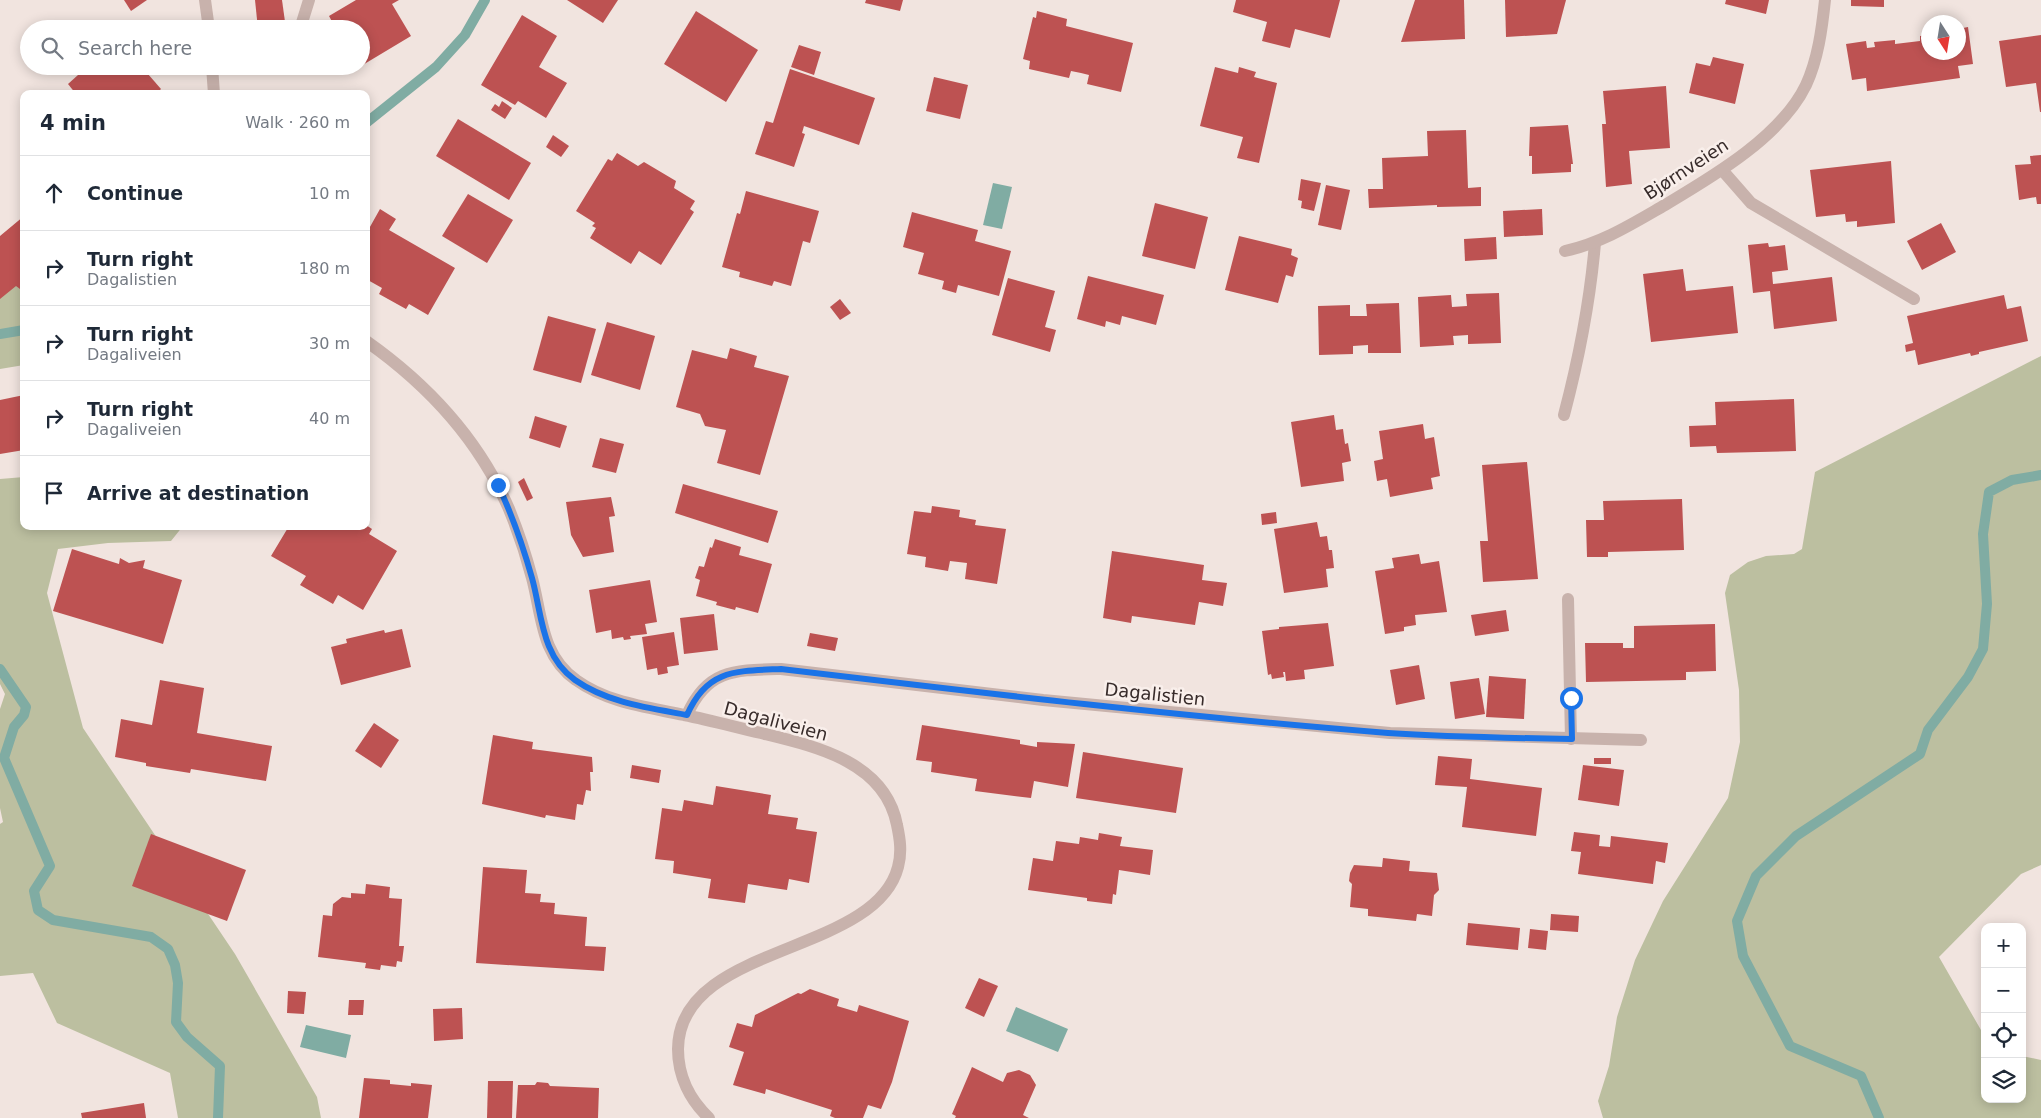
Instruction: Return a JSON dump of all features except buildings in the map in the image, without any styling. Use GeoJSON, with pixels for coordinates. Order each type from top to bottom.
{"type":"FeatureCollection","features":[{"type":"Feature","properties":{"kind":"street"},"geometry":{"type":"LineString","coordinates":[[204,0],[207,20]]}},
{"type":"Feature","properties":{"kind":"street"},"geometry":{"type":"LineString","coordinates":[[303,20],[309,0]]}},
{"type":"Feature","properties":{"kind":"street","name":"Bjørnveien"},"geometry":{"type":"LineString","coordinates":[[1565,251],[1594,243],[1623,230],[1723,171],[1777,124],[1806,86],[1816,59],[1825,0]]}},
{"type":"Feature","properties":{"kind":"street"},"geometry":{"type":"LineString","coordinates":[[213,75],[214,90]]}},
{"type":"Feature","properties":{"kind":"street"},"geometry":{"type":"LineString","coordinates":[[1723,171],[1751,203],[1914,299]]}},
{"type":"Feature","properties":{"kind":"street"},"geometry":{"type":"LineString","coordinates":[[1564,416],[1577,365],[1590,299],[1594,243]]}},
{"type":"Feature","properties":{"kind":"street","name":"Dagaliveien"},"geometry":{"type":"LineString","coordinates":[[370,344],[421,384],[447,412],[498,485],[510,510],[524,552],[549,649],[561,667],[574,680],[616,701],[687,715],[804,744],[842,758],[862,770],[878,784],[888,799],[896,819],[901,852],[898,869],[888,887],[877,900],[831,929],[721,979],[702,993],[690,1008],[681,1024],[678,1062],[682,1080],[690,1096],[709,1118]]}},
{"type":"Feature","properties":{"kind":"street"},"geometry":{"type":"LineString","coordinates":[[1568,599],[1572,739]]}},
{"type":"Feature","properties":{"kind":"street","name":"Dagalistien"},"geometry":{"type":"LineString","coordinates":[[687,715],[695,697],[705,685],[717,678],[753,670],[781,669],[1043,700],[1390,733],[1642,740]]}},
{"type":"Feature","properties":{"kind":"green space"},"geometry":{"type":"Polygon","coordinates":[[[20,281],[20,366],[0,369],[0,290],[20,281]]]}},
{"type":"Feature","properties":{"kind":"green space"},"geometry":{"type":"Polygon","coordinates":[[[2041,356],[2041,865],[2021,874],[1939,957],[1981,1030],[1981,1103],[2026,1103],[2026,1057],[2041,1060],[2041,1118],[1603,1118],[1598,1101],[1609,1066],[1617,1017],[1635,960],[1663,901],[1728,798],[1740,742],[1739,690],[1725,593],[1730,575],[1748,562],[1766,556],[1794,554],[1802,549],[1815,472],[2041,356]]]}},
{"type":"Feature","properties":{"kind":"green space"},"geometry":{"type":"Polygon","coordinates":[[[20,477],[20,530],[180,530],[171,541],[108,543],[58,549],[47,593],[83,728],[235,954],[317,1097],[321,1118],[178,1118],[170,1073],[57,1023],[33,973],[0,976],[0,824],[3,822],[0,808],[0,709],[5,694],[0,684],[0,479],[20,477]]]}},
{"type":"Feature","properties":{"kind":"water"},"geometry":{"type":"Polygon","coordinates":[[[993,183],[1012,187],[1002,229],[983,225],[993,183]]]}},
{"type":"Feature","properties":{"kind":"water"},"geometry":{"type":"Polygon","coordinates":[[[1016,1007],[1068,1029],[1058,1052],[1006,1031],[1016,1007]]]}},
{"type":"Feature","properties":{"kind":"water"},"geometry":{"type":"Polygon","coordinates":[[[306,1025],[351,1035],[346,1058],[300,1047],[306,1025]]]}},
{"type":"Feature","properties":{"kind":"waterway"},"geometry":{"type":"LineString","coordinates":[[370,120],[436,67],[465,35],[485,0]]}},
{"type":"Feature","properties":{"kind":"waterway"},"geometry":{"type":"LineString","coordinates":[[0,334],[20,331]]}},
{"type":"Feature","properties":{"kind":"waterway"},"geometry":{"type":"LineString","coordinates":[[1879,1118],[1861,1076],[1790,1046],[1743,956],[1737,921],[1756,876],[1796,836],[1920,754],[1928,730],[1968,677],[1983,649],[1987,604],[1983,534],[1989,492],[2012,480],[2041,475]]}},
{"type":"Feature","properties":{"kind":"waterway"},"geometry":{"type":"LineString","coordinates":[[0,669],[26,707],[24,715],[14,727],[4,758],[50,866],[34,891],[38,910],[53,920],[151,937],[168,949],[175,965],[178,983],[176,1022],[187,1037],[220,1066],[218,1118]]}},
{"type":"Feature","properties":{"kind":"route"},"geometry":{"type":"LineString","coordinates":[[498,485],[510,510],[533,579],[540,620],[549,649],[561,667],[574,680],[616,701],[651,709],[687,715],[695,697],[705,685],[717,678],[753,670],[781,669],[1043,700],[1219,718],[1390,733],[1572,739],[1571,698]]}}]}
